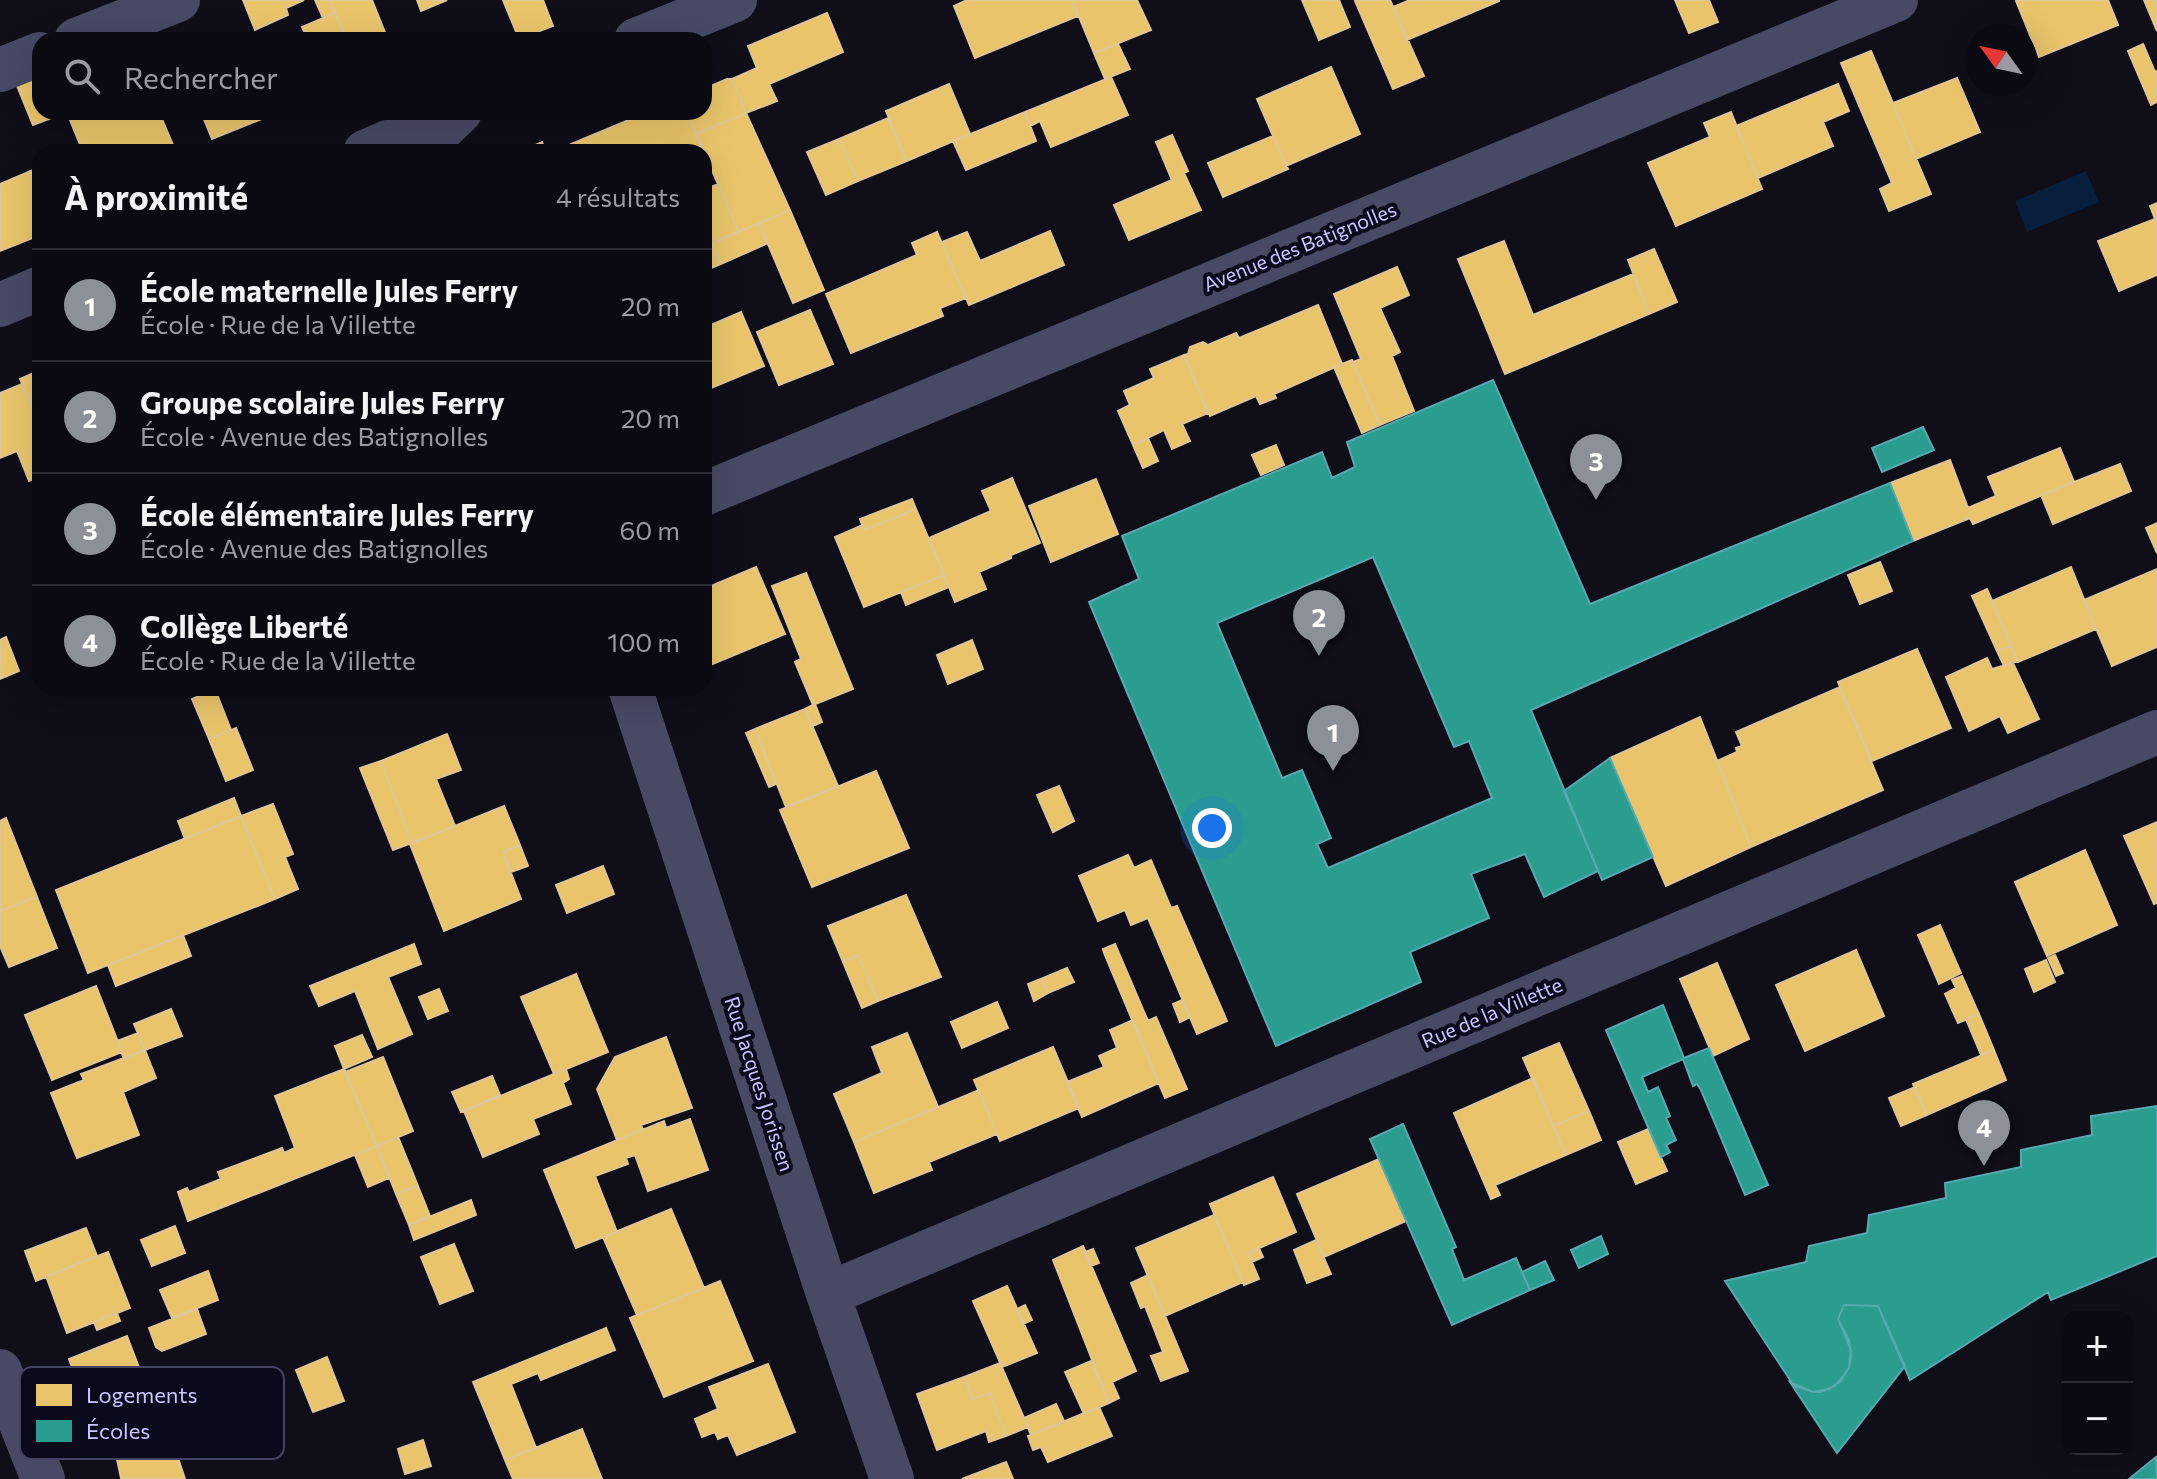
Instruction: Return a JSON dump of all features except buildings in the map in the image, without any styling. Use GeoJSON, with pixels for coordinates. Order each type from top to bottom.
{"type":"FeatureCollection","features":[{"type":"Feature","properties":{"kind":"street"},"geometry":{"type":"LineString","coordinates":[[96,32],[178,0]]}},
{"type":"Feature","properties":{"kind":"street"},"geometry":{"type":"LineString","coordinates":[[656,32],[735,0]]}},
{"type":"Feature","properties":{"kind":"street","name":"Avenue des Batignolles"},"geometry":{"type":"LineString","coordinates":[[712,491],[1896,0]]}},
{"type":"Feature","properties":{"kind":"street"},"geometry":{"type":"LineString","coordinates":[[0,70],[32,57]]}},
{"type":"Feature","properties":{"kind":"street"},"geometry":{"type":"LineString","coordinates":[[383,144],[444,134]]}},
{"type":"Feature","properties":{"kind":"street"},"geometry":{"type":"LineString","coordinates":[[0,305],[32,291]]}},
{"type":"Feature","properties":{"kind":"street","name":"Rue Jacques Jorissen"},"geometry":{"type":"LineString","coordinates":[[633,696],[828,1294],[892,1479]]}},
{"type":"Feature","properties":{"kind":"street","name":"Rue de la Villette"},"geometry":{"type":"LineString","coordinates":[[828,1294],[2157,732]]}},
{"type":"Feature","properties":{"kind":"street"},"geometry":{"type":"LineString","coordinates":[[0,1371],[20,1421]]}},
{"type":"Feature","properties":{"kind":"street"},"geometry":{"type":"LineString","coordinates":[[35,1459],[43,1479]]}},
{"type":"Feature","properties":{"kind":"water"},"geometry":{"type":"Polygon","coordinates":[[[2086,171],[2099,202],[2027,232],[2015,201],[2086,171]]]}},
{"type":"Feature","properties":{"kind":"place","name":"École élémentaire Jules Ferry"},"geometry":{"type":"Point","coordinates":[1596,500]}},
{"type":"Feature","properties":{"kind":"place","name":"Groupe scolaire Jules Ferry"},"geometry":{"type":"Point","coordinates":[1319,656]}},
{"type":"Feature","properties":{"kind":"place","name":"École maternelle Jules Ferry"},"geometry":{"type":"Point","coordinates":[1333,771]}},
{"type":"Feature","properties":{"kind":"place","name":"Collège Liberté"},"geometry":{"type":"Point","coordinates":[1984,1166]}}]}
